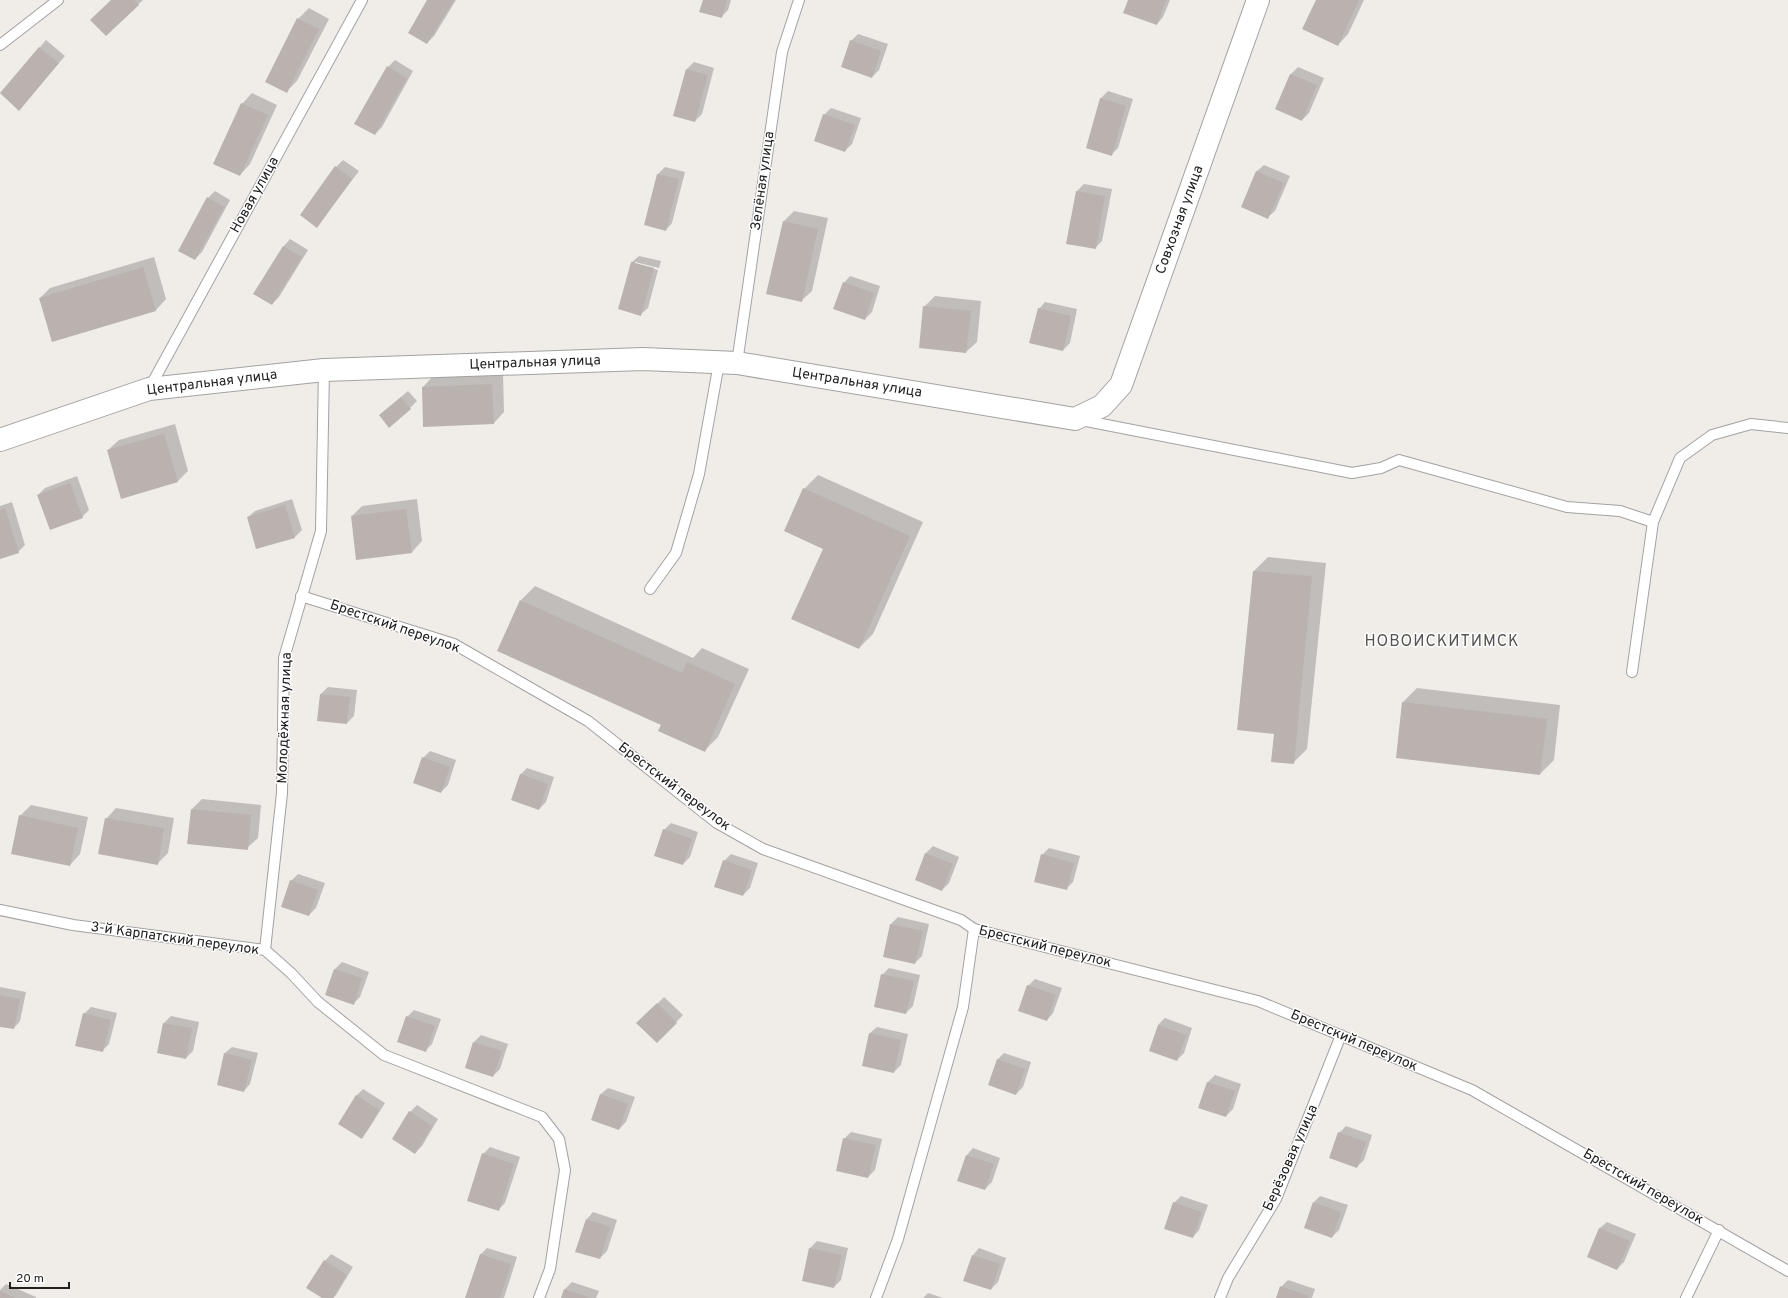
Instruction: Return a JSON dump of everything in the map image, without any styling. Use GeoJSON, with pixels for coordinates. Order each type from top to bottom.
{"type":"FeatureCollection","features":[{"type":"Feature","properties":{"kind":"street","name":"Совхозная улица"},"geometry":{"type":"LineString","coordinates":[[1075,419],[1102,406],[1121,386],[1258,0]]}},
{"type":"Feature","properties":{"kind":"street","name":"Центральная улица"},"geometry":{"type":"LineString","coordinates":[[0,440],[149,389],[324,370],[643,359],[728,363],[1075,419]]}},
{"type":"Feature","properties":{"kind":"lane"},"geometry":{"type":"LineString","coordinates":[[0,44],[58,0]]}},
{"type":"Feature","properties":{"kind":"lane","name":"Новая улица"},"geometry":{"type":"LineString","coordinates":[[149,389],[362,0]]}},
{"type":"Feature","properties":{"kind":"lane","name":"Зелёная улица"},"geometry":{"type":"LineString","coordinates":[[650,589],[676,553],[728,363],[782,52],[799,0]]}},
{"type":"Feature","properties":{"kind":"lane","name":"Молодёжная улица"},"geometry":{"type":"LineString","coordinates":[[265,950],[282,793],[284,658],[321,531],[324,370]]}},
{"type":"Feature","properties":{"kind":"lane"},"geometry":{"type":"LineString","coordinates":[[1075,419],[1352,473],[1381,468],[1400,460],[1567,507],[1620,511],[1653,522]]}},
{"type":"Feature","properties":{"kind":"lane"},"geometry":{"type":"LineString","coordinates":[[1632,672],[1653,522],[1680,458],[1712,435],[1751,424],[1788,428]]}},
{"type":"Feature","properties":{"kind":"lane","name":"Брестский переулок"},"geometry":{"type":"LineString","coordinates":[[301,596],[454,644],[588,721],[717,823],[763,849],[961,920],[974,929],[1258,1001],[1341,1035],[1472,1090],[1719,1230],[1788,1271]]}},
{"type":"Feature","properties":{"kind":"lane","name":"3-й Карпатский переулок"},"geometry":{"type":"LineString","coordinates":[[0,910],[73,925],[265,950],[318,1002],[384,1054],[542,1117],[559,1139],[565,1170],[550,1269],[539,1298]]}},
{"type":"Feature","properties":{"kind":"lane"},"geometry":{"type":"LineString","coordinates":[[876,1298],[898,1239],[963,1008],[974,929]]}},
{"type":"Feature","properties":{"kind":"lane","name":"Берёзовая улица"},"geometry":{"type":"LineString","coordinates":[[1220,1298],[1228,1278],[1276,1199],[1341,1035]]}},
{"type":"Feature","properties":{"kind":"lane"},"geometry":{"type":"LineString","coordinates":[[1686,1298],[1719,1230]]}},
{"type":"Feature","properties":{"kind":"building"},"geometry":{"type":"Polygon","coordinates":[[[111,0],[134,0],[139,5],[106,36],[90,20],[111,0]]]}},
{"type":"Feature","properties":{"kind":"building"},"geometry":{"type":"Polygon","coordinates":[[[427,0],[454,0],[427,44],[408,33],[427,0]]]}},
{"type":"Feature","properties":{"kind":"building"},"geometry":{"type":"Polygon","coordinates":[[[703,0],[727,0],[722,18],[699,12],[703,0]]]}},
{"type":"Feature","properties":{"kind":"building"},"geometry":{"type":"Polygon","coordinates":[[[1128,0],[1166,0],[1157,25],[1123,13],[1128,0]]]}},
{"type":"Feature","properties":{"kind":"building"},"geometry":{"type":"Polygon","coordinates":[[[1316,0],[1359,0],[1338,46],[1302,29],[1316,0]]]}},
{"type":"Feature","properties":{"kind":"building"},"geometry":{"type":"Polygon","coordinates":[[[297,18],[319,29],[287,93],[265,82],[297,18]]]}},
{"type":"Feature","properties":{"kind":"building"},"geometry":{"type":"Polygon","coordinates":[[[850,40],[881,51],[872,78],[841,67],[850,40]]]}},
{"type":"Feature","properties":{"kind":"building"},"geometry":{"type":"Polygon","coordinates":[[[39,47],[59,63],[19,111],[0,93],[39,47]]]}},
{"type":"Feature","properties":{"kind":"building"},"geometry":{"type":"Polygon","coordinates":[[[387,66],[407,78],[375,135],[354,124],[387,66]]]}},
{"type":"Feature","properties":{"kind":"building"},"geometry":{"type":"Polygon","coordinates":[[[686,69],[708,75],[695,122],[673,116],[686,69]]]}},
{"type":"Feature","properties":{"kind":"building"},"geometry":{"type":"Polygon","coordinates":[[[1290,74],[1317,85],[1302,121],[1275,109],[1290,74]]]}},
{"type":"Feature","properties":{"kind":"building"},"geometry":{"type":"Polygon","coordinates":[[[1100,98],[1126,106],[1112,156],[1086,148],[1100,98]]]}},
{"type":"Feature","properties":{"kind":"building"},"geometry":{"type":"Polygon","coordinates":[[[241,103],[268,115],[240,176],[213,164],[241,103]]]}},
{"type":"Feature","properties":{"kind":"building"},"geometry":{"type":"Polygon","coordinates":[[[823,114],[855,125],[845,152],[814,141],[823,114]]]}},
{"type":"Feature","properties":{"kind":"building"},"geometry":{"type":"Polygon","coordinates":[[[335,166],[352,179],[317,228],[300,215],[335,166]]]}},
{"type":"Feature","properties":{"kind":"building"},"geometry":{"type":"Polygon","coordinates":[[[1256,171],[1284,183],[1268,219],[1241,207],[1256,171]]]}},
{"type":"Feature","properties":{"kind":"building"},"geometry":{"type":"Polygon","coordinates":[[[657,174],[679,179],[666,231],[644,225],[657,174]]]}},
{"type":"Feature","properties":{"kind":"building"},"geometry":{"type":"Polygon","coordinates":[[[1076,191],[1105,196],[1096,249],[1066,244],[1076,191]]]}},
{"type":"Feature","properties":{"kind":"building"},"geometry":{"type":"Polygon","coordinates":[[[207,197],[224,207],[195,260],[178,251],[207,197]]]}},
{"type":"Feature","properties":{"kind":"building"},"geometry":{"type":"Polygon","coordinates":[[[783,221],[818,229],[802,302],[766,294],[783,221]]]}},
{"type":"Feature","properties":{"kind":"building"},"geometry":{"type":"Polygon","coordinates":[[[283,246],[302,257],[272,305],[253,294],[283,246]]]}},
{"type":"Feature","properties":{"kind":"building"},"geometry":{"type":"Polygon","coordinates":[[[631,262],[654,268],[641,316],[618,309],[631,262]]]}},
{"type":"Feature","properties":{"kind":"building"},"geometry":{"type":"Polygon","coordinates":[[[143,267],[156,311],[52,342],[39,298],[143,267]]]}},
{"type":"Feature","properties":{"kind":"building"},"geometry":{"type":"Polygon","coordinates":[[[843,282],[874,293],[865,320],[833,309],[843,282]]]}},
{"type":"Feature","properties":{"kind":"building"},"geometry":{"type":"Polygon","coordinates":[[[923,306],[971,311],[966,353],[919,348],[923,306]]]}},
{"type":"Feature","properties":{"kind":"building"},"geometry":{"type":"Polygon","coordinates":[[[1038,308],[1071,316],[1063,351],[1029,343],[1038,308]]]}},
{"type":"Feature","properties":{"kind":"building"},"geometry":{"type":"Polygon","coordinates":[[[492,384],[494,424],[423,427],[422,387],[492,384]]]}},
{"type":"Feature","properties":{"kind":"building"},"geometry":{"type":"Polygon","coordinates":[[[401,397],[411,409],[389,428],[379,415],[401,397]]]}},
{"type":"Feature","properties":{"kind":"building"},"geometry":{"type":"Polygon","coordinates":[[[164,434],[178,482],[121,499],[107,450],[164,434]]]}},
{"type":"Feature","properties":{"kind":"building"},"geometry":{"type":"Polygon","coordinates":[[[70,483],[83,518],[50,530],[37,495],[70,483]]]}},
{"type":"Feature","properties":{"kind":"building"},"geometry":{"type":"Polygon","coordinates":[[[803,488],[910,536],[859,649],[791,619],[823,549],[784,531],[803,488]]]}},
{"type":"Feature","properties":{"kind":"building"},"geometry":{"type":"Polygon","coordinates":[[[285,505],[295,538],[256,549],[247,517],[285,505]]]}},
{"type":"Feature","properties":{"kind":"building"},"geometry":{"type":"Polygon","coordinates":[[[5,508],[19,553],[0,559],[0,510],[5,508]]]}},
{"type":"Feature","properties":{"kind":"building"},"geometry":{"type":"Polygon","coordinates":[[[406,509],[412,553],[356,560],[351,516],[406,509]]]}},
{"type":"Feature","properties":{"kind":"building"},"geometry":{"type":"Polygon","coordinates":[[[1253,571],[1312,576],[1294,764],[1271,762],[1274,734],[1237,730],[1253,571]]]}},
{"type":"Feature","properties":{"kind":"building"},"geometry":{"type":"Polygon","coordinates":[[[520,600],[682,673],[687,662],[735,684],[705,752],[658,731],[661,725],[497,651],[520,600]]]}},
{"type":"Feature","properties":{"kind":"building"},"geometry":{"type":"Polygon","coordinates":[[[320,694],[350,697],[347,724],[317,721],[320,694]]]}},
{"type":"Feature","properties":{"kind":"building"},"geometry":{"type":"Polygon","coordinates":[[[1402,702],[1547,719],[1540,775],[1396,758],[1402,702]]]}},
{"type":"Feature","properties":{"kind":"building"},"geometry":{"type":"Polygon","coordinates":[[[422,757],[450,767],[441,793],[413,783],[422,757]]]}},
{"type":"Feature","properties":{"kind":"building"},"geometry":{"type":"Polygon","coordinates":[[[520,774],[548,784],[539,810],[511,800],[520,774]]]}},
{"type":"Feature","properties":{"kind":"building"},"geometry":{"type":"Polygon","coordinates":[[[191,809],[251,815],[248,850],[187,844],[191,809]]]}},
{"type":"Feature","properties":{"kind":"building"},"geometry":{"type":"Polygon","coordinates":[[[19,815],[78,828],[70,866],[11,854],[19,815]]]}},
{"type":"Feature","properties":{"kind":"building"},"geometry":{"type":"Polygon","coordinates":[[[105,818],[164,828],[158,865],[98,854],[105,818]]]}},
{"type":"Feature","properties":{"kind":"building"},"geometry":{"type":"Polygon","coordinates":[[[663,829],[692,839],[683,865],[654,856],[663,829]]]}},
{"type":"Feature","properties":{"kind":"building"},"geometry":{"type":"Polygon","coordinates":[[[925,853],[953,864],[942,891],[915,880],[925,853]]]}},
{"type":"Feature","properties":{"kind":"building"},"geometry":{"type":"Polygon","coordinates":[[[1041,854],[1074,863],[1067,890],[1034,882],[1041,854]]]}},
{"type":"Feature","properties":{"kind":"building"},"geometry":{"type":"Polygon","coordinates":[[[723,860],[752,870],[743,896],[714,887],[723,860]]]}},
{"type":"Feature","properties":{"kind":"building"},"geometry":{"type":"Polygon","coordinates":[[[290,880],[318,890],[309,916],[281,907],[290,880]]]}},
{"type":"Feature","properties":{"kind":"building"},"geometry":{"type":"Polygon","coordinates":[[[890,924],[923,931],[915,964],[883,957],[890,924]]]}},
{"type":"Feature","properties":{"kind":"building"},"geometry":{"type":"Polygon","coordinates":[[[334,969],[362,978],[354,1005],[325,995],[334,969]]]}},
{"type":"Feature","properties":{"kind":"building"},"geometry":{"type":"Polygon","coordinates":[[[881,974],[914,981],[906,1014],[874,1007],[881,974]]]}},
{"type":"Feature","properties":{"kind":"building"},"geometry":{"type":"Polygon","coordinates":[[[1027,985],[1056,995],[1047,1021],[1018,1011],[1027,985]]]}},
{"type":"Feature","properties":{"kind":"building"},"geometry":{"type":"Polygon","coordinates":[[[0,995],[20,999],[14,1029],[0,1027],[0,995]]]}},
{"type":"Feature","properties":{"kind":"building"},"geometry":{"type":"Polygon","coordinates":[[[657,1003],[677,1023],[657,1043],[636,1023],[657,1003]]]}},
{"type":"Feature","properties":{"kind":"building"},"geometry":{"type":"Polygon","coordinates":[[[83,1013],[111,1020],[103,1052],[75,1046],[83,1013]]]}},
{"type":"Feature","properties":{"kind":"building"},"geometry":{"type":"Polygon","coordinates":[[[406,1016],[435,1026],[426,1052],[397,1042],[406,1016]]]}},
{"type":"Feature","properties":{"kind":"building"},"geometry":{"type":"Polygon","coordinates":[[[163,1023],[192,1028],[186,1059],[157,1053],[163,1023]]]}},
{"type":"Feature","properties":{"kind":"building"},"geometry":{"type":"Polygon","coordinates":[[[1158,1025],[1186,1035],[1177,1061],[1149,1051],[1158,1025]]]}},
{"type":"Feature","properties":{"kind":"building"},"geometry":{"type":"Polygon","coordinates":[[[869,1033],[901,1040],[894,1073],[862,1066],[869,1033]]]}},
{"type":"Feature","properties":{"kind":"building"},"geometry":{"type":"Polygon","coordinates":[[[473,1042],[502,1051],[493,1077],[465,1068],[473,1042]]]}},
{"type":"Feature","properties":{"kind":"building"},"geometry":{"type":"Polygon","coordinates":[[[224,1053],[252,1060],[244,1092],[217,1085],[224,1053]]]}},
{"type":"Feature","properties":{"kind":"building"},"geometry":{"type":"Polygon","coordinates":[[[997,1059],[1025,1069],[1016,1095],[988,1085],[997,1059]]]}},
{"type":"Feature","properties":{"kind":"building"},"geometry":{"type":"Polygon","coordinates":[[[1207,1082],[1235,1091],[1226,1117],[1198,1108],[1207,1082]]]}},
{"type":"Feature","properties":{"kind":"building"},"geometry":{"type":"Polygon","coordinates":[[[600,1094],[628,1104],[619,1130],[591,1120],[600,1094]]]}},
{"type":"Feature","properties":{"kind":"building"},"geometry":{"type":"Polygon","coordinates":[[[356,1095],[379,1110],[362,1139],[338,1124],[356,1095]]]}},
{"type":"Feature","properties":{"kind":"building"},"geometry":{"type":"Polygon","coordinates":[[[409,1111],[432,1126],[415,1154],[392,1139],[409,1111]]]}},
{"type":"Feature","properties":{"kind":"building"},"geometry":{"type":"Polygon","coordinates":[[[1338,1132],[1366,1142],[1357,1168],[1329,1158],[1338,1132]]]}},
{"type":"Feature","properties":{"kind":"building"},"geometry":{"type":"Polygon","coordinates":[[[843,1138],[876,1145],[868,1178],[836,1171],[843,1138]]]}},
{"type":"Feature","properties":{"kind":"building"},"geometry":{"type":"Polygon","coordinates":[[[482,1153],[514,1164],[499,1211],[467,1201],[482,1153]]]}},
{"type":"Feature","properties":{"kind":"building"},"geometry":{"type":"Polygon","coordinates":[[[966,1155],[994,1164],[985,1190],[957,1181],[966,1155]]]}},
{"type":"Feature","properties":{"kind":"building"},"geometry":{"type":"Polygon","coordinates":[[[1173,1202],[1202,1212],[1193,1238],[1164,1229],[1173,1202]]]}},
{"type":"Feature","properties":{"kind":"building"},"geometry":{"type":"Polygon","coordinates":[[[1313,1202],[1341,1212],[1332,1238],[1304,1228],[1313,1202]]]}},
{"type":"Feature","properties":{"kind":"building"},"geometry":{"type":"Polygon","coordinates":[[[586,1219],[610,1227],[600,1259],[575,1252],[586,1219]]]}},
{"type":"Feature","properties":{"kind":"building"},"geometry":{"type":"Polygon","coordinates":[[[1599,1228],[1630,1241],[1617,1270],[1587,1257],[1599,1228]]]}},
{"type":"Feature","properties":{"kind":"building"},"geometry":{"type":"Polygon","coordinates":[[[809,1248],[842,1255],[834,1288],[802,1281],[809,1248]]]}},
{"type":"Feature","properties":{"kind":"building"},"geometry":{"type":"Polygon","coordinates":[[[480,1254],[511,1264],[500,1298],[465,1298],[480,1254]]]}},
{"type":"Feature","properties":{"kind":"building"},"geometry":{"type":"Polygon","coordinates":[[[972,1255],[1000,1264],[991,1290],[963,1281],[972,1255]]]}},
{"type":"Feature","properties":{"kind":"building"},"geometry":{"type":"Polygon","coordinates":[[[324,1260],[347,1275],[333,1298],[322,1298],[306,1288],[324,1260]]]}},
{"type":"Feature","properties":{"kind":"building"},"geometry":{"type":"Polygon","coordinates":[[[1280,1286],[1309,1296],[1308,1298],[1276,1298],[1280,1286]]]}},
{"type":"Feature","properties":{"kind":"building"},"geometry":{"type":"Polygon","coordinates":[[[564,1289],[591,1298],[561,1298],[564,1289]]]}},
{"type":"Feature","properties":{"kind":"building"},"geometry":{"type":"Polygon","coordinates":[[[0,1291],[16,1298],[0,1298],[0,1291]]]}},
{"type":"Feature","properties":{"kind":"district","name":"НОВОИСКИТИМСК"},"geometry":{"type":"Point","coordinates":[1442,642]}}]}
